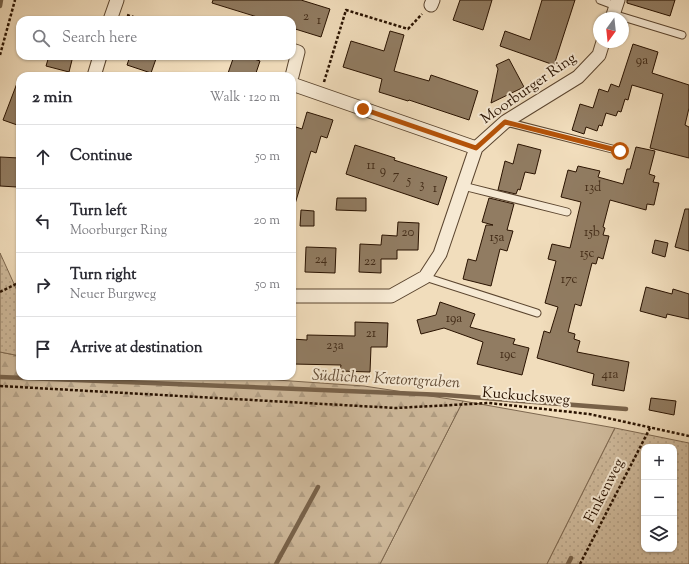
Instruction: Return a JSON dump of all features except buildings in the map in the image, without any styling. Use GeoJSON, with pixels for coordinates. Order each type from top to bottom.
{"type":"FeatureCollection","features":[{"type":"Feature","properties":{"kind":"street"},"geometry":{"type":"LineString","coordinates":[[111,16],[117,0]]}},
{"type":"Feature","properties":{"kind":"street","name":"Moorburger Ring"},"geometry":{"type":"LineString","coordinates":[[296,296],[391,296],[425,277],[440,254],[476,148],[505,122],[578,77],[599,55],[602,48]]}},
{"type":"Feature","properties":{"kind":"street"},"geometry":{"type":"LineString","coordinates":[[293,72],[298,52],[296,51]]}},
{"type":"Feature","properties":{"kind":"street"},"geometry":{"type":"LineString","coordinates":[[95,72],[99,60]]}},
{"type":"Feature","properties":{"kind":"street"},"geometry":{"type":"LineString","coordinates":[[296,85],[476,148]]}},
{"type":"Feature","properties":{"kind":"lane"},"geometry":{"type":"LineString","coordinates":[[600,0],[615,9],[682,35]]}},
{"type":"Feature","properties":{"kind":"lane"},"geometry":{"type":"LineString","coordinates":[[505,122],[620,151]]}},
{"type":"Feature","properties":{"kind":"lane"},"geometry":{"type":"LineString","coordinates":[[463,186],[567,212]]}},
{"type":"Feature","properties":{"kind":"lane"},"geometry":{"type":"LineString","coordinates":[[425,277],[537,313]]}},
{"type":"Feature","properties":{"kind":"path"},"geometry":{"type":"LineString","coordinates":[[0,55],[15,0]]}},
{"type":"Feature","properties":{"kind":"path"},"geometry":{"type":"LineString","coordinates":[[321,94],[346,10],[408,29],[432,2]]}},
{"type":"Feature","properties":{"kind":"path"},"geometry":{"type":"LineString","coordinates":[[0,292],[16,284]]}},
{"type":"Feature","properties":{"kind":"path","name":"Kuckucksweg"},"geometry":{"type":"LineString","coordinates":[[0,386],[396,408],[489,403],[589,414],[689,436]]}},
{"type":"Feature","properties":{"kind":"path","name":"Finkenweg"},"geometry":{"type":"LineString","coordinates":[[580,564],[650,428]]}},
{"type":"Feature","properties":{"kind":"green space"},"geometry":{"type":"Polygon","coordinates":[[[0,253],[16,288],[16,355],[0,352],[0,253]]]}},
{"type":"Feature","properties":{"kind":"green space"},"geometry":{"type":"Polygon","coordinates":[[[0,352],[16,355],[16,380],[276,380],[364,386],[463,401],[380,564],[0,564],[0,352]]]}},
{"type":"Feature","properties":{"kind":"green space"},"geometry":{"type":"Polygon","coordinates":[[[463,401],[615,428],[547,564],[380,564],[463,401]]]}},
{"type":"Feature","properties":{"kind":"green space"},"geometry":{"type":"Polygon","coordinates":[[[615,428],[689,443],[689,564],[547,564],[615,428]]]}},
{"type":"Feature","properties":{"kind":"waterway"},"geometry":{"type":"LineString","coordinates":[[0,6],[1,0]]}},
{"type":"Feature","properties":{"kind":"waterway","name":"Südlicher Kretortgraben"},"geometry":{"type":"LineString","coordinates":[[0,377],[16,378]]}},
{"type":"Feature","properties":{"kind":"waterway","name":"Südlicher Kretortgraben"},"geometry":{"type":"LineString","coordinates":[[74,380],[445,395],[626,409]]}},
{"type":"Feature","properties":{"kind":"waterway"},"geometry":{"type":"LineString","coordinates":[[276,564],[318,487]]}},
{"type":"Feature","properties":{"kind":"waterway"},"geometry":{"type":"LineString","coordinates":[[568,564],[571,558]]}},
{"type":"Feature","properties":{"kind":"route"},"geometry":{"type":"LineString","coordinates":[[363,109],[476,148],[505,122],[620,151]]}}]}
